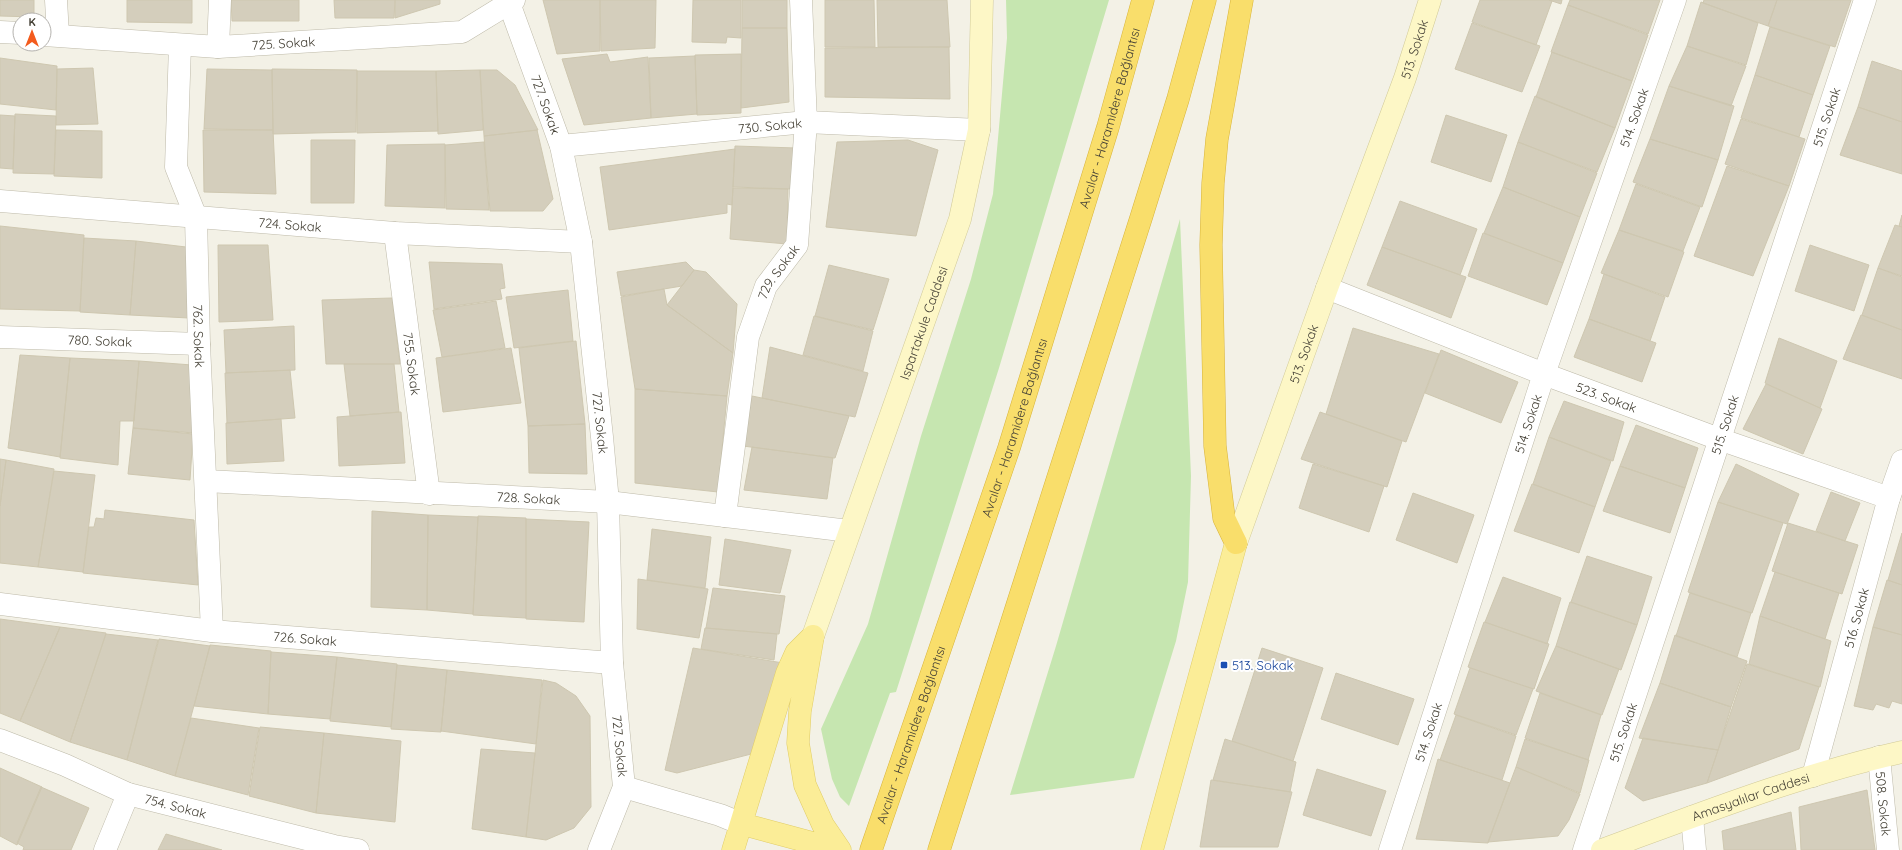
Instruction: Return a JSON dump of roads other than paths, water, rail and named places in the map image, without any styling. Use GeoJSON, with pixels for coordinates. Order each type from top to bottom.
{"type":"FeatureCollection","features":[{"type":"Feature","properties":{"kind":"highway","name":"Avcılar - Haramidere Bağlantısı"},"geometry":{"type":"LineString","coordinates":[[871,850],[934,671],[1009,448],[1108,127],[1143,0]]}},
{"type":"Feature","properties":{"kind":"highway"},"geometry":{"type":"LineString","coordinates":[[939,850],[994,682],[1174,114],[1205,0]]}},
{"type":"Feature","properties":{"kind":"highway"},"geometry":{"type":"LineString","coordinates":[[1236,543],[1224,518],[1215,446],[1211,245],[1213,183],[1217,139],[1242,0]]}},
{"type":"Feature","properties":{"kind":"main road","name":"Ispartakule Caddesi"},"geometry":{"type":"LineString","coordinates":[[814,636],[849,531],[904,382],[960,219],[979,130],[982,0]]}},
{"type":"Feature","properties":{"kind":"main road","name":"513. Sokak"},"geometry":{"type":"LineString","coordinates":[[1152,850],[1236,543],[1327,288],[1405,78],[1430,0]]}},
{"type":"Feature","properties":{"kind":"main road"},"geometry":{"type":"LineString","coordinates":[[733,850],[787,673],[796,653],[814,636]]}},
{"type":"Feature","properties":{"kind":"main road"},"geometry":{"type":"LineString","coordinates":[[814,636],[800,711],[798,743],[804,785],[823,825],[839,850]]}},
{"type":"Feature","properties":{"kind":"main road","name":"Amasyalılar Caddesi"},"geometry":{"type":"LineString","coordinates":[[1602,850],[1692,817],[1813,776],[1902,752]]}},
{"type":"Feature","properties":{"kind":"main road"},"geometry":{"type":"LineString","coordinates":[[742,824],[839,850]]}},
{"type":"Feature","properties":{"kind":"street"},"geometry":{"type":"LineString","coordinates":[[52,28],[56,0]]}},
{"type":"Feature","properties":{"kind":"street"},"geometry":{"type":"LineString","coordinates":[[218,47],[220,0]]}},
{"type":"Feature","properties":{"kind":"street","name":"729. Sokak"},"geometry":{"type":"LineString","coordinates":[[725,516],[748,337],[766,286],[797,245],[806,122],[801,0]]}},
{"type":"Feature","properties":{"kind":"street","name":"514. Sokak"},"geometry":{"type":"LineString","coordinates":[[1390,850],[1544,374],[1675,0]]}},
{"type":"Feature","properties":{"kind":"street","name":"515. Sokak"},"geometry":{"type":"LineString","coordinates":[[1584,850],[1865,0]]}},
{"type":"Feature","properties":{"kind":"street","name":"725. Sokak"},"geometry":{"type":"LineString","coordinates":[[52,35],[218,47],[462,32],[511,1]]}},
{"type":"Feature","properties":{"kind":"street","name":"727. Sokak"},"geometry":{"type":"LineString","coordinates":[[511,1],[561,146],[581,242],[608,502],[612,663],[624,787],[599,850]]}},
{"type":"Feature","properties":{"kind":"street"},"geometry":{"type":"LineString","coordinates":[[0,32],[12,33]]}},
{"type":"Feature","properties":{"kind":"street","name":"762. Sokak"},"geometry":{"type":"LineString","coordinates":[[180,45],[176,167],[196,217],[199,344],[212,631]]}},
{"type":"Feature","properties":{"kind":"street","name":"730. Sokak"},"geometry":{"type":"LineString","coordinates":[[561,146],[806,122],[979,130]]}},
{"type":"Feature","properties":{"kind":"street","name":"724. Sokak"},"geometry":{"type":"LineString","coordinates":[[0,201],[395,233],[581,242]]}},
{"type":"Feature","properties":{"kind":"street","name":"755. Sokak"},"geometry":{"type":"LineString","coordinates":[[395,233],[429,494]]}},
{"type":"Feature","properties":{"kind":"street","name":"523. Sokak"},"geometry":{"type":"LineString","coordinates":[[1327,288],[1544,374],[1719,439],[1889,498]]}},
{"type":"Feature","properties":{"kind":"street","name":"780. Sokak"},"geometry":{"type":"LineString","coordinates":[[0,337],[199,344]]}},
{"type":"Feature","properties":{"kind":"street","name":"516. Sokak"},"geometry":{"type":"LineString","coordinates":[[1813,776],[1889,498],[1902,460]]}},
{"type":"Feature","properties":{"kind":"street","name":"728. Sokak"},"geometry":{"type":"LineString","coordinates":[[206,481],[429,494],[608,502],[849,531]]}},
{"type":"Feature","properties":{"kind":"street","name":"726. Sokak"},"geometry":{"type":"LineString","coordinates":[[0,604],[212,631],[612,663]]}},
{"type":"Feature","properties":{"kind":"street","name":"754. Sokak"},"geometry":{"type":"LineString","coordinates":[[0,740],[65,765],[128,794],[334,846],[358,850]]}},
{"type":"Feature","properties":{"kind":"street","name":"508. Sokak"},"geometry":{"type":"LineString","coordinates":[[1879,757],[1888,850]]}},
{"type":"Feature","properties":{"kind":"street"},"geometry":{"type":"LineString","coordinates":[[624,787],[720,815],[742,824]]}},
{"type":"Feature","properties":{"kind":"street"},"geometry":{"type":"LineString","coordinates":[[105,850],[128,794]]}},
{"type":"Feature","properties":{"kind":"street"},"geometry":{"type":"LineString","coordinates":[[1692,817],[1695,850]]}},
{"type":"Feature","properties":{"kind":"place","name":"513. Sokak"},"geometry":{"type":"Point","coordinates":[1224,665]}}]}
